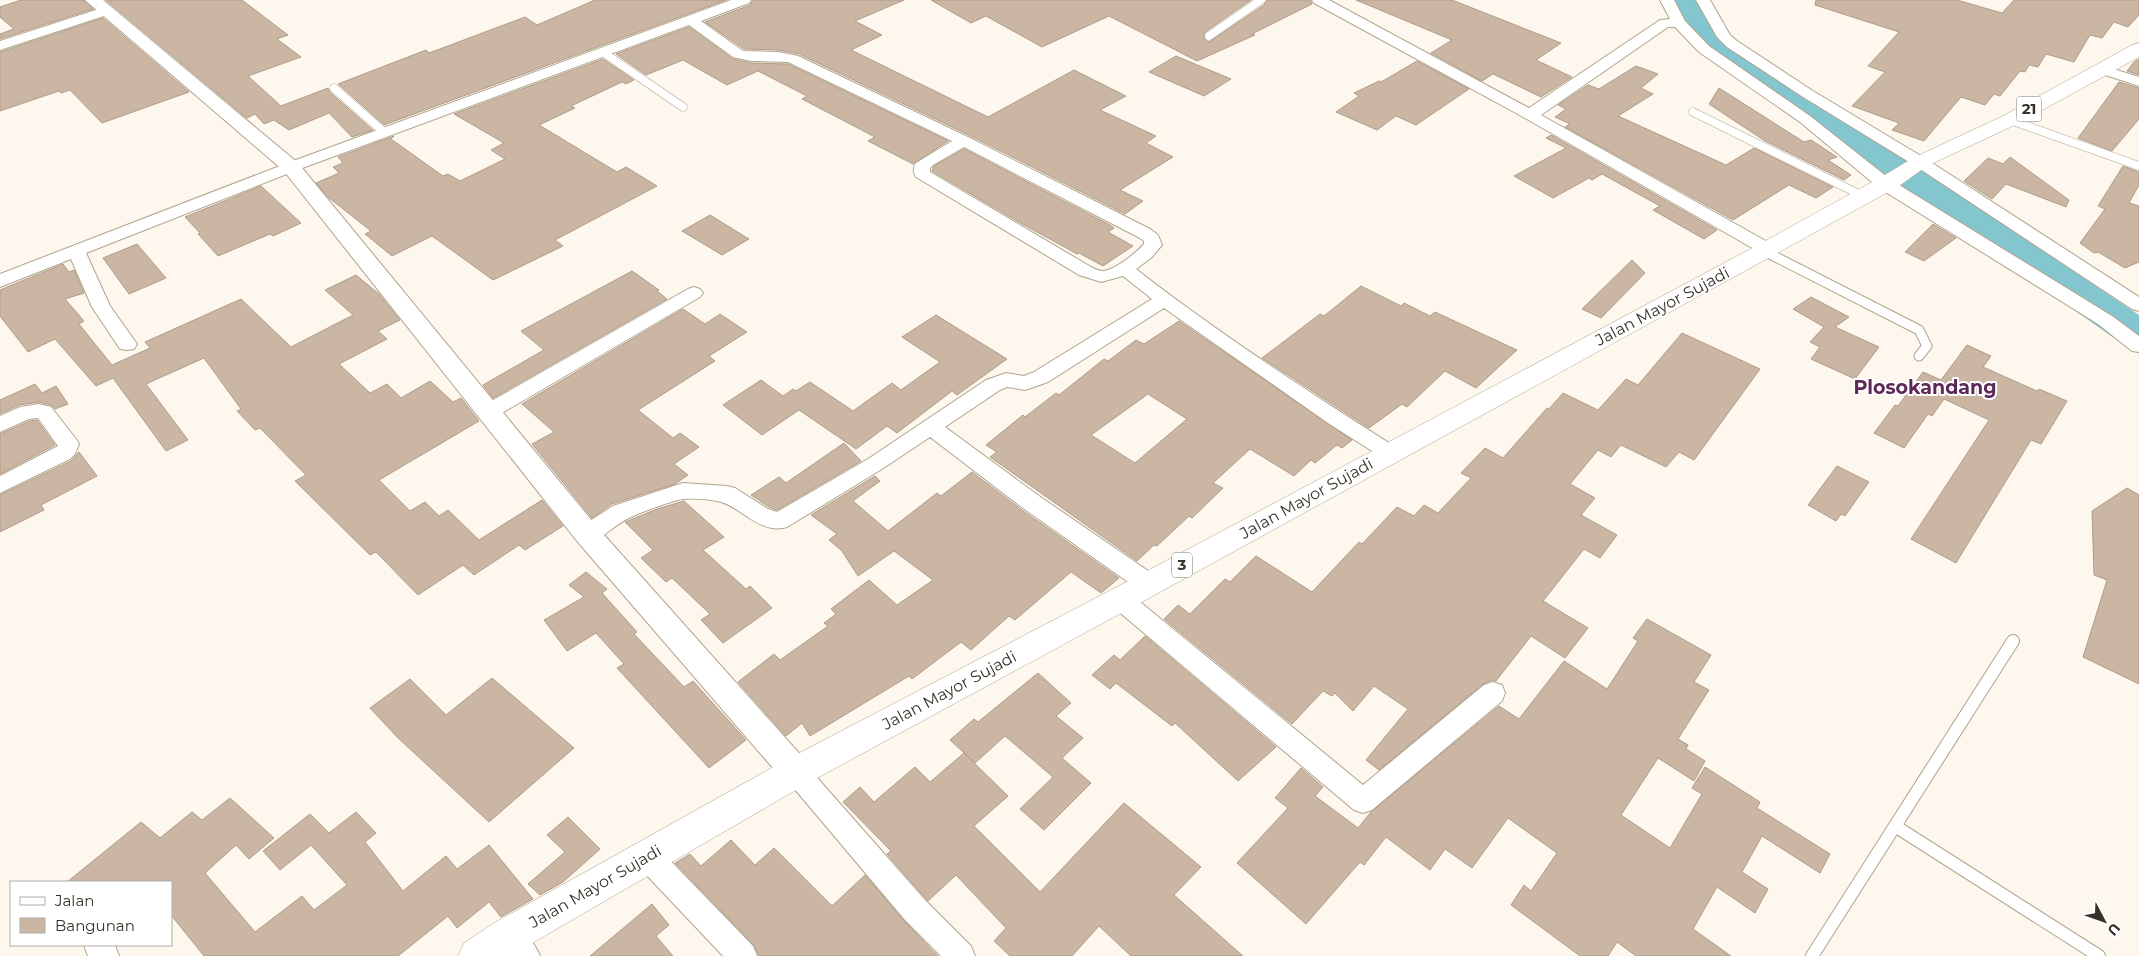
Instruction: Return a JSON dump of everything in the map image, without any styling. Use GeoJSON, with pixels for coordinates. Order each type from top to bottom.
{"type":"FeatureCollection","features":[{"type":"Feature","properties":{"kind":"highway","name":"Jalan Mayor Sujadi"},"geometry":{"type":"LineString","coordinates":[[477,956],[517,946],[647,856],[796,772],[1149,584],[1766,250],[1918,164],[2010,120],[2139,49]]}},
{"type":"Feature","properties":{"kind":"street"},"geometry":{"type":"LineString","coordinates":[[0,281],[291,168],[692,21],[744,0]]}},
{"type":"Feature","properties":{"kind":"street"},"geometry":{"type":"LineString","coordinates":[[1319,0],[1530,115],[1766,250]]}},
{"type":"Feature","properties":{"kind":"street"},"geometry":{"type":"LineString","coordinates":[[1667,0],[1679,23],[1704,49],[1805,119],[1880,187],[2105,320],[2139,346]]}},
{"type":"Feature","properties":{"kind":"street"},"geometry":{"type":"LineString","coordinates":[[1703,0],[1724,37],[1732,44],[2139,305]]}},
{"type":"Feature","properties":{"kind":"street"},"geometry":{"type":"LineString","coordinates":[[0,46],[99,6],[291,168],[587,534],[916,910],[960,956]]}},
{"type":"Feature","properties":{"kind":"street"},"geometry":{"type":"LineString","coordinates":[[692,21],[738,54],[745,56],[773,54],[793,59],[964,141],[1152,239],[1153,245],[1148,252],[1124,268],[1106,276],[1098,276],[1084,271],[922,174],[922,166],[964,141]]}},
{"type":"Feature","properties":{"kind":"street"},"geometry":{"type":"LineString","coordinates":[[1530,115],[1664,23],[1679,23]]}},
{"type":"Feature","properties":{"kind":"street"},"geometry":{"type":"LineString","coordinates":[[2101,70],[2139,82]]}},
{"type":"Feature","properties":{"kind":"street"},"geometry":{"type":"LineString","coordinates":[[77,252],[101,307],[127,344]]}},
{"type":"Feature","properties":{"kind":"street"},"geometry":{"type":"LineString","coordinates":[[1124,268],[1164,300],[1335,418],[1390,453]]}},
{"type":"Feature","properties":{"kind":"street"},"geometry":{"type":"LineString","coordinates":[[488,412],[694,292]]}},
{"type":"Feature","properties":{"kind":"street"},"geometry":{"type":"LineString","coordinates":[[587,534],[621,512],[683,491],[727,494],[760,515],[779,521],[875,464],[993,385],[1006,380],[1025,383],[1042,377],[1164,300]]}},
{"type":"Feature","properties":{"kind":"street"},"geometry":{"type":"LineString","coordinates":[[0,425],[39,410],[44,412],[69,444],[68,449],[63,454],[0,485]]}},
{"type":"Feature","properties":{"kind":"street"},"geometry":{"type":"LineString","coordinates":[[930,427],[1031,502],[1149,584]]}},
{"type":"Feature","properties":{"kind":"street"},"geometry":{"type":"LineString","coordinates":[[1120,599],[1362,801],[1493,693]]}},
{"type":"Feature","properties":{"kind":"street"},"geometry":{"type":"LineString","coordinates":[[647,856],[743,956]]}},
{"type":"Feature","properties":{"kind":"lane"},"geometry":{"type":"LineString","coordinates":[[1209,36],[1261,0]]}},
{"type":"Feature","properties":{"kind":"lane"},"geometry":{"type":"LineString","coordinates":[[604,53],[682,107]]}},
{"type":"Feature","properties":{"kind":"lane"},"geometry":{"type":"LineString","coordinates":[[334,88],[385,133]]}},
{"type":"Feature","properties":{"kind":"lane"},"geometry":{"type":"LineString","coordinates":[[1693,112],[1880,187]]}},
{"type":"Feature","properties":{"kind":"lane"},"geometry":{"type":"LineString","coordinates":[[2010,120],[2139,166]]}},
{"type":"Feature","properties":{"kind":"lane"},"geometry":{"type":"LineString","coordinates":[[1766,250],[1919,330],[1927,346],[1919,356]]}},
{"type":"Feature","properties":{"kind":"lane"},"geometry":{"type":"LineString","coordinates":[[1812,956],[2014,641]]}},
{"type":"Feature","properties":{"kind":"lane"},"geometry":{"type":"LineString","coordinates":[[1895,826],[2099,956]]}},
{"type":"Feature","properties":{"kind":"building"},"geometry":{"type":"Polygon","coordinates":[[[21,0],[83,0],[93,9],[0,39],[0,34],[14,29],[0,17],[0,7],[21,0]]]}},
{"type":"Feature","properties":{"kind":"building"},"geometry":{"type":"Polygon","coordinates":[[[106,0],[242,0],[288,35],[277,39],[301,57],[248,76],[281,106],[328,88],[330,92],[373,130],[352,137],[329,113],[289,130],[274,120],[264,124],[255,114],[247,118],[106,0]]]}},
{"type":"Feature","properties":{"kind":"building"},"geometry":{"type":"Polygon","coordinates":[[[595,0],[726,0],[384,125],[338,84],[426,50],[429,53],[525,17],[537,25],[595,0]]]}},
{"type":"Feature","properties":{"kind":"building"},"geometry":{"type":"Polygon","coordinates":[[[753,0],[904,0],[855,21],[882,35],[851,50],[988,117],[1074,70],[1126,96],[1100,110],[1156,136],[1146,143],[1173,157],[1120,190],[1143,201],[1125,214],[971,136],[799,54],[778,50],[744,49],[705,22],[750,5],[753,0]]]}},
{"type":"Feature","properties":{"kind":"building"},"geometry":{"type":"Polygon","coordinates":[[[931,0],[1251,0],[1205,32],[1204,39],[1209,42],[1264,5],[1267,0],[1310,0],[1312,4],[1252,34],[1255,35],[1197,61],[1109,16],[1042,47],[986,16],[971,23],[931,0]]]}},
{"type":"Feature","properties":{"kind":"building"},"geometry":{"type":"Polygon","coordinates":[[[1356,0],[1452,0],[1561,43],[1536,60],[1572,77],[1541,97],[1493,74],[1482,81],[1431,53],[1452,40],[1356,0]]]}},
{"type":"Feature","properties":{"kind":"building"},"geometry":{"type":"Polygon","coordinates":[[[1816,0],[1957,0],[2002,13],[2014,0],[2139,0],[2139,15],[2128,27],[2114,22],[2102,38],[2090,35],[2074,62],[2046,54],[2038,67],[2029,65],[2025,72],[2020,71],[2000,96],[1994,94],[1985,105],[1961,97],[1924,141],[1892,130],[1899,123],[1852,106],[1885,72],[1868,66],[1899,32],[1815,5],[1816,0]]]}},
{"type":"Feature","properties":{"kind":"building"},"geometry":{"type":"Polygon","coordinates":[[[103,18],[189,92],[102,123],[70,90],[61,93],[59,91],[0,111],[0,52],[103,18]]]}},
{"type":"Feature","properties":{"kind":"building"},"geometry":{"type":"Polygon","coordinates":[[[689,27],[733,59],[751,63],[788,64],[948,141],[913,164],[868,141],[875,137],[802,99],[807,96],[758,71],[727,85],[683,60],[646,75],[616,54],[689,27]]]}},
{"type":"Feature","properties":{"kind":"building"},"geometry":{"type":"Polygon","coordinates":[[[1176,56],[1231,79],[1204,96],[1149,72],[1176,56]]]}},
{"type":"Feature","properties":{"kind":"building"},"geometry":{"type":"Polygon","coordinates":[[[603,59],[634,80],[626,84],[622,82],[571,106],[575,108],[539,125],[617,172],[626,167],[657,186],[555,240],[563,246],[493,280],[432,236],[392,256],[365,234],[371,231],[328,197],[316,183],[339,173],[333,167],[343,163],[338,157],[394,136],[391,139],[443,176],[448,174],[460,181],[505,159],[491,150],[504,143],[454,114],[603,59]]]}},
{"type":"Feature","properties":{"kind":"building"},"geometry":{"type":"Polygon","coordinates":[[[2139,59],[2139,75],[2127,71],[2134,62],[2139,59]]]}},
{"type":"Feature","properties":{"kind":"building"},"geometry":{"type":"Polygon","coordinates":[[[1417,61],[1469,89],[1416,125],[1396,116],[1377,130],[1336,112],[1359,96],[1354,93],[1379,81],[1381,82],[1417,61]]]}},
{"type":"Feature","properties":{"kind":"building"},"geometry":{"type":"Polygon","coordinates":[[[1636,66],[1658,74],[1641,88],[1653,94],[1618,116],[1726,165],[1754,148],[1833,187],[1816,198],[1789,185],[1733,220],[1565,127],[1570,124],[1555,117],[1566,109],[1558,105],[1588,85],[1599,89],[1636,66]]]}},
{"type":"Feature","properties":{"kind":"building"},"geometry":{"type":"Polygon","coordinates":[[[2119,82],[2139,88],[2139,119],[2112,151],[2078,138],[2119,82]]]}},
{"type":"Feature","properties":{"kind":"building"},"geometry":{"type":"Polygon","coordinates":[[[1719,88],[1804,142],[1811,140],[1837,157],[1828,160],[1851,175],[1844,180],[1765,141],[1709,104],[1719,88]]]}},
{"type":"Feature","properties":{"kind":"building"},"geometry":{"type":"Polygon","coordinates":[[[1551,135],[1717,230],[1704,239],[1653,210],[1660,206],[1602,174],[1592,180],[1589,178],[1553,198],[1514,176],[1566,148],[1546,138],[1551,135]]]}},
{"type":"Feature","properties":{"kind":"building"},"geometry":{"type":"Polygon","coordinates":[[[964,149],[1110,225],[1114,228],[1108,232],[1133,246],[1103,266],[1017,221],[932,171],[934,166],[964,149]]]}},
{"type":"Feature","properties":{"kind":"building"},"geometry":{"type":"Polygon","coordinates":[[[2010,157],[2069,200],[2066,207],[2006,184],[1992,199],[1964,181],[1988,158],[2003,164],[2010,157]]]}},
{"type":"Feature","properties":{"kind":"building"},"geometry":{"type":"Polygon","coordinates":[[[2123,166],[2139,172],[2139,185],[2129,203],[2139,206],[2139,262],[2125,268],[2098,252],[2094,253],[2080,243],[2105,209],[2098,206],[2123,166]]]}},
{"type":"Feature","properties":{"kind":"building"},"geometry":{"type":"Polygon","coordinates":[[[261,186],[301,223],[273,236],[270,234],[218,256],[185,217],[261,186]]]}},
{"type":"Feature","properties":{"kind":"building"},"geometry":{"type":"Polygon","coordinates":[[[710,215],[749,239],[722,255],[682,231],[710,215]]]}},
{"type":"Feature","properties":{"kind":"building"},"geometry":{"type":"Polygon","coordinates":[[[1933,224],[1956,238],[1924,261],[1905,252],[1933,224]]]}},
{"type":"Feature","properties":{"kind":"building"},"geometry":{"type":"Polygon","coordinates":[[[137,244],[166,278],[129,294],[103,258],[137,244]]]}},
{"type":"Feature","properties":{"kind":"building"},"geometry":{"type":"Polygon","coordinates":[[[1632,260],[1645,273],[1601,318],[1582,309],[1632,260]]]}},
{"type":"Feature","properties":{"kind":"building"},"geometry":{"type":"Polygon","coordinates":[[[63,264],[69,272],[74,270],[84,293],[65,299],[84,321],[79,324],[112,365],[150,348],[145,342],[241,299],[291,347],[353,315],[325,290],[356,275],[379,294],[400,320],[378,331],[387,339],[339,364],[370,393],[387,384],[401,398],[430,381],[453,402],[461,398],[479,421],[379,480],[410,511],[425,502],[439,516],[448,510],[479,540],[542,500],[563,526],[525,550],[519,545],[474,575],[463,565],[418,595],[376,552],[370,555],[295,481],[306,475],[260,428],[255,430],[237,411],[241,409],[204,358],[146,384],[188,440],[166,451],[113,378],[96,386],[55,339],[28,352],[0,316],[0,290],[63,264]]]}},
{"type":"Feature","properties":{"kind":"building"},"geometry":{"type":"Polygon","coordinates":[[[632,271],[659,290],[657,291],[667,299],[493,398],[483,385],[544,350],[521,331],[632,271]]]}},
{"type":"Feature","properties":{"kind":"building"},"geometry":{"type":"Polygon","coordinates":[[[1361,286],[1401,306],[1404,303],[1430,316],[1435,312],[1517,350],[1476,388],[1445,371],[1407,407],[1402,404],[1369,428],[1262,358],[1320,314],[1324,316],[1361,286]]]}},
{"type":"Feature","properties":{"kind":"building"},"geometry":{"type":"Polygon","coordinates":[[[1811,297],[1849,317],[1835,327],[1879,347],[1855,379],[1811,359],[1820,347],[1810,342],[1824,327],[1793,309],[1811,297]]]}},
{"type":"Feature","properties":{"kind":"building"},"geometry":{"type":"Polygon","coordinates":[[[683,309],[705,324],[720,314],[747,332],[709,356],[715,361],[638,410],[673,438],[680,433],[699,447],[674,464],[688,475],[675,484],[612,504],[592,518],[532,444],[554,432],[522,404],[683,309]]]}},
{"type":"Feature","properties":{"kind":"building"},"geometry":{"type":"Polygon","coordinates":[[[936,315],[1007,359],[957,395],[952,391],[897,433],[887,426],[856,449],[799,410],[762,435],[723,405],[761,380],[783,396],[793,389],[796,391],[810,382],[853,411],[892,383],[901,390],[940,362],[902,337],[936,315]]]}},
{"type":"Feature","properties":{"kind":"building"},"geometry":{"type":"Polygon","coordinates":[[[1179,321],[1352,440],[1342,448],[1337,445],[1315,463],[1311,460],[1294,476],[1250,449],[1213,483],[1223,488],[1192,518],[1189,516],[1157,546],[1154,545],[1137,561],[990,457],[997,452],[986,445],[1023,415],[1025,417],[1056,393],[1059,395],[1104,359],[1108,361],[1136,340],[1144,344],[1179,321]],[[1148,394],[1091,435],[1135,463],[1187,419],[1148,394]]]}},
{"type":"Feature","properties":{"kind":"building"},"geometry":{"type":"Polygon","coordinates":[[[1682,333],[1760,369],[1694,460],[1679,452],[1666,467],[1621,445],[1611,457],[1598,450],[1570,484],[1595,498],[1581,515],[1617,535],[1600,558],[1584,549],[1543,601],[1588,628],[1565,658],[1531,636],[1496,681],[1492,680],[1483,684],[1379,770],[1366,760],[1408,709],[1374,686],[1353,711],[1335,693],[1332,696],[1323,691],[1292,724],[1164,619],[1178,605],[1190,614],[1225,579],[1230,582],[1256,556],[1312,592],[1359,542],[1362,544],[1397,507],[1414,516],[1424,505],[1438,513],[1471,478],[1461,473],[1485,448],[1503,458],[1547,408],[1549,409],[1563,393],[1598,410],[1626,379],[1638,385],[1682,333]]]}},
{"type":"Feature","properties":{"kind":"building"},"geometry":{"type":"Polygon","coordinates":[[[1967,345],[1991,356],[1983,367],[2037,391],[2039,389],[2067,401],[2041,444],[2031,440],[1956,563],[1911,539],[1989,420],[1944,399],[1932,416],[1928,414],[1904,448],[1874,433],[1895,405],[1898,406],[1923,372],[1941,380],[1967,345]]]}},
{"type":"Feature","properties":{"kind":"building"},"geometry":{"type":"Polygon","coordinates":[[[35,384],[42,393],[56,386],[68,404],[55,409],[51,405],[39,402],[19,405],[0,414],[0,400],[35,384]]]}},
{"type":"Feature","properties":{"kind":"building"},"geometry":{"type":"Polygon","coordinates":[[[37,420],[55,445],[0,474],[0,434],[30,421],[37,420]]]}},
{"type":"Feature","properties":{"kind":"building"},"geometry":{"type":"Polygon","coordinates":[[[844,443],[861,461],[777,510],[751,495],[779,477],[786,483],[844,443]]]}},
{"type":"Feature","properties":{"kind":"building"},"geometry":{"type":"Polygon","coordinates":[[[79,452],[97,476],[41,505],[44,510],[0,532],[0,495],[71,461],[79,452]]]}},
{"type":"Feature","properties":{"kind":"building"},"geometry":{"type":"Polygon","coordinates":[[[1837,466],[1869,482],[1845,516],[1841,514],[1836,521],[1808,505],[1837,466]]]}},
{"type":"Feature","properties":{"kind":"building"},"geometry":{"type":"Polygon","coordinates":[[[972,472],[1022,510],[1119,578],[1101,593],[1071,572],[1015,620],[1009,616],[971,650],[961,642],[912,679],[909,676],[810,736],[802,723],[786,736],[738,682],[774,654],[780,660],[828,626],[824,623],[836,614],[831,609],[869,580],[897,605],[933,580],[894,551],[858,576],[842,551],[829,540],[837,534],[811,515],[875,476],[880,481],[853,501],[888,531],[937,493],[941,496],[972,472]]]}},
{"type":"Feature","properties":{"kind":"building"},"geometry":{"type":"Polygon","coordinates":[[[2127,488],[2139,495],[2139,684],[2083,657],[2107,580],[2094,575],[2092,511],[2127,488]]]}},
{"type":"Feature","properties":{"kind":"building"},"geometry":{"type":"Polygon","coordinates":[[[684,501],[724,537],[703,550],[746,589],[750,586],[772,608],[723,643],[701,620],[710,614],[672,578],[666,582],[641,558],[653,550],[625,522],[657,509],[684,501]]]}},
{"type":"Feature","properties":{"kind":"building"},"geometry":{"type":"Polygon","coordinates":[[[586,572],[607,589],[602,593],[637,632],[634,634],[684,687],[693,681],[746,740],[709,768],[617,668],[624,664],[596,633],[567,651],[544,620],[584,597],[569,585],[586,572]]]}},
{"type":"Feature","properties":{"kind":"building"},"geometry":{"type":"Polygon","coordinates":[[[1647,619],[1711,655],[1694,682],[1709,690],[1678,739],[1688,745],[1686,749],[1705,761],[1694,781],[1658,758],[1621,815],[1670,848],[1702,794],[1692,788],[1705,767],[1760,802],[1757,808],[1830,854],[1820,873],[1762,836],[1742,872],[1768,889],[1755,913],[1717,887],[1693,929],[1731,956],[1636,956],[1617,942],[1608,956],[1580,956],[1511,905],[1524,885],[1531,891],[1557,853],[1508,818],[1472,868],[1445,849],[1430,870],[1386,837],[1364,865],[1360,862],[1306,924],[1237,863],[1288,808],[1275,798],[1301,768],[1323,787],[1315,796],[1358,828],[1371,812],[1499,706],[1519,719],[1564,661],[1607,689],[1638,641],[1633,638],[1647,619]]]}},
{"type":"Feature","properties":{"kind":"building"},"geometry":{"type":"Polygon","coordinates":[[[1145,636],[1276,747],[1238,781],[1175,723],[1172,726],[1116,683],[1110,689],[1092,675],[1114,655],[1120,660],[1145,636]]]}},
{"type":"Feature","properties":{"kind":"building"},"geometry":{"type":"Polygon","coordinates":[[[1038,673],[1071,703],[1056,716],[1083,738],[1062,758],[1091,783],[1044,830],[1020,809],[1053,777],[1005,736],[975,763],[950,740],[974,719],[978,722],[1038,673]]]}},
{"type":"Feature","properties":{"kind":"building"},"geometry":{"type":"Polygon","coordinates":[[[492,678],[574,748],[489,822],[398,738],[370,708],[410,679],[446,715],[492,678]]]}},
{"type":"Feature","properties":{"kind":"building"},"geometry":{"type":"Polygon","coordinates":[[[964,753],[1008,796],[974,826],[1040,892],[1124,803],[1201,867],[1174,895],[1243,956],[1131,956],[1099,926],[1072,956],[1010,956],[994,941],[1006,928],[956,875],[928,901],[887,854],[891,851],[843,802],[860,787],[874,802],[915,767],[930,782],[964,753]]]}},
{"type":"Feature","properties":{"kind":"building"},"geometry":{"type":"Polygon","coordinates":[[[230,798],[274,838],[249,859],[236,845],[205,873],[255,932],[302,896],[314,910],[347,885],[311,845],[280,870],[263,851],[310,814],[329,833],[356,812],[376,833],[365,842],[403,891],[446,856],[457,869],[489,845],[533,899],[501,917],[489,902],[457,928],[448,916],[398,956],[204,956],[172,916],[172,881],[68,881],[141,822],[160,838],[192,812],[202,820],[230,798]]]}},
{"type":"Feature","properties":{"kind":"building"},"geometry":{"type":"Polygon","coordinates":[[[568,817],[600,849],[563,882],[540,895],[528,884],[565,852],[547,835],[568,817]]]}},
{"type":"Feature","properties":{"kind":"building"},"geometry":{"type":"Polygon","coordinates":[[[731,840],[755,865],[774,848],[832,906],[865,875],[904,921],[938,956],[759,956],[754,945],[675,863],[690,854],[701,866],[731,840]]]}},
{"type":"Feature","properties":{"kind":"building"},"geometry":{"type":"Polygon","coordinates":[[[652,904],[669,925],[656,936],[673,956],[590,956],[652,904]]]}},
{"type":"Feature","properties":{"kind":"waterway"},"geometry":{"type":"LineString","coordinates":[[1689,0],[1708,39],[2139,335]]}},
{"type":"Feature","properties":{"kind":"district","name":"Plosokandang"},"geometry":{"type":"Point","coordinates":[1925,387]}}]}
